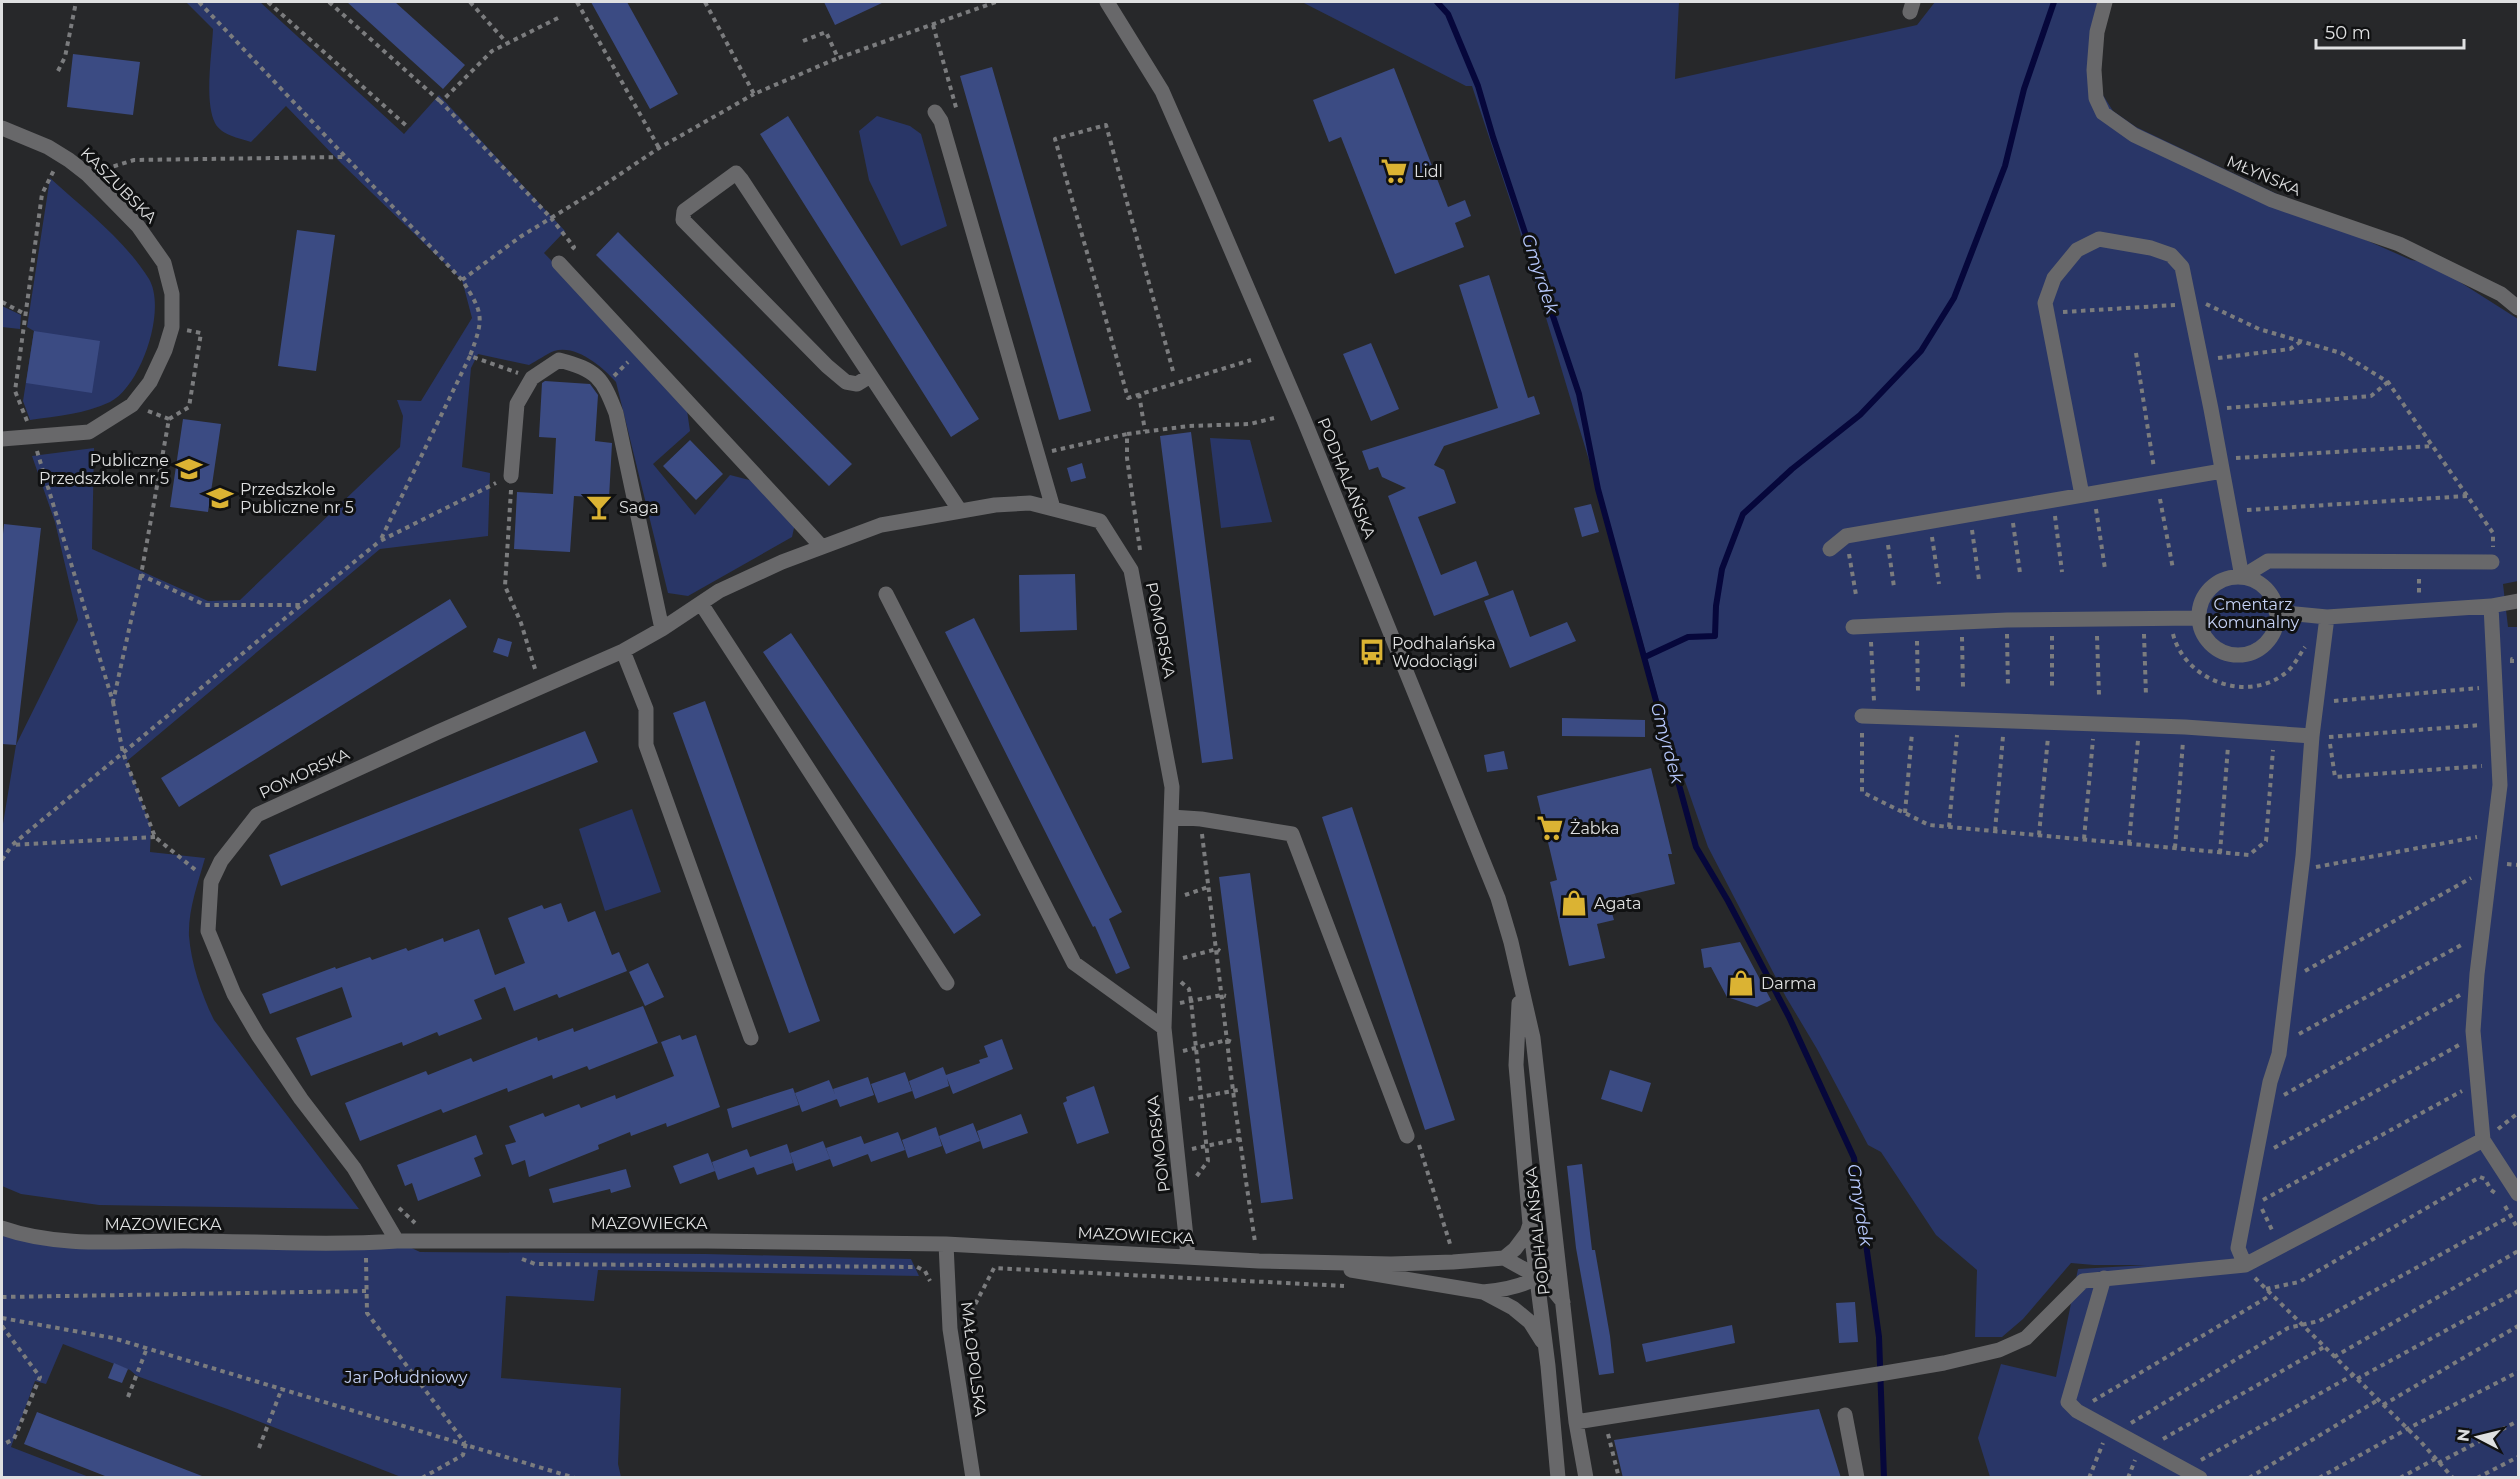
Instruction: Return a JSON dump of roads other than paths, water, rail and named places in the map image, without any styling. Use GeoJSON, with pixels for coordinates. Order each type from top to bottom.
{"type":"FeatureCollection","features":[{"type":"Feature","properties":{"kind":"street","name":"PODHALAŃSKA"},"geometry":{"type":"LineString","coordinates":[[1107,2],[1162,91],[1305,420],[1498,898],[1533,1038],[1576,1422],[1586,1478]]}},
{"type":"Feature","properties":{"kind":"street","name":"MŁYŃSKA"},"geometry":{"type":"LineString","coordinates":[[2105,2],[2097,32],[2094,70],[2096,98],[2103,113],[2134,135],[2272,200],[2399,244],[2501,294],[2518,308]]}},
{"type":"Feature","properties":{"kind":"street"},"geometry":{"type":"LineString","coordinates":[[938,116],[1053,508]]}},
{"type":"Feature","properties":{"kind":"street","name":"KASZUBSKA"},"geometry":{"type":"LineString","coordinates":[[2,128],[48,147],[87,174],[138,225],[164,263],[172,294],[172,327],[165,350],[150,382],[132,405],[88,432],[2,439]]}},
{"type":"Feature","properties":{"kind":"street"},"geometry":{"type":"LineString","coordinates":[[870,376],[858,384],[846,382],[827,366],[683,220],[684,211],[736,173],[960,511]]}},
{"type":"Feature","properties":{"kind":"street"},"geometry":{"type":"LineString","coordinates":[[2088,494],[2045,303],[2054,278],[2077,250],[2099,240],[2151,248],[2171,255],[2182,267],[2242,577]]}},
{"type":"Feature","properties":{"kind":"street"},"geometry":{"type":"LineString","coordinates":[[559,263],[822,546]]}},
{"type":"Feature","properties":{"kind":"street"},"geometry":{"type":"LineString","coordinates":[[511,476],[517,404],[532,378],[559,360],[584,367],[605,384],[616,413],[662,629]]}},
{"type":"Feature","properties":{"kind":"street"},"geometry":{"type":"LineString","coordinates":[[1830,549],[1846,536],[2157,482],[2221,465]]}},
{"type":"Feature","properties":{"kind":"street","name":"POMORSKA"},"geometry":{"type":"LineString","coordinates":[[398,1241],[354,1168],[301,1099],[234,994],[208,931],[211,882],[221,861],[257,815],[622,651],[702,605],[719,591],[782,562],[881,525],[995,505],[1030,503],[1100,521],[1131,570],[1172,787],[1169,961],[1164,1028],[1179,1152],[1188,1256]]}},
{"type":"Feature","properties":{"kind":"street"},"geometry":{"type":"LineString","coordinates":[[2242,577],[2268,561],[2492,562]]}},
{"type":"Feature","properties":{"kind":"street"},"geometry":{"type":"LineString","coordinates":[[2242,577],[2254,580],[2265,588],[2273,599],[2276,624],[2267,640],[2253,651],[2241,654],[2228,653],[2217,649],[2205,635],[2199,618],[2200,604],[2206,592],[2216,583],[2228,578],[2242,577]]}},
{"type":"Feature","properties":{"kind":"street"},"geometry":{"type":"LineString","coordinates":[[885,594],[1074,963],[1164,1028]]}},
{"type":"Feature","properties":{"kind":"street"},"geometry":{"type":"LineString","coordinates":[[2276,612],[2319,616],[2491,606],[2518,601]]}},
{"type":"Feature","properties":{"kind":"street"},"geometry":{"type":"LineString","coordinates":[[702,605],[947,983]]}},
{"type":"Feature","properties":{"kind":"street"},"geometry":{"type":"LineString","coordinates":[[2491,606],[2500,785],[2473,1031],[2483,1140],[2518,1194]]}},
{"type":"Feature","properties":{"kind":"street"},"geometry":{"type":"LineString","coordinates":[[2245,1265],[2238,1248],[2280,1045],[2301,869],[2316,702],[2319,616]]}},
{"type":"Feature","properties":{"kind":"street"},"geometry":{"type":"LineString","coordinates":[[1853,627],[2007,620],[2199,618]]}},
{"type":"Feature","properties":{"kind":"street"},"geometry":{"type":"LineString","coordinates":[[622,651],[646,709],[646,745],[751,1038]]}},
{"type":"Feature","properties":{"kind":"street"},"geometry":{"type":"LineString","coordinates":[[1868,716],[2185,727],[2312,736]]}},
{"type":"Feature","properties":{"kind":"street"},"geometry":{"type":"LineString","coordinates":[[1171,817],[1201,819],[1292,834],[1407,1136]]}},
{"type":"Feature","properties":{"kind":"street","name":"PODHALAŃSKA"},"geometry":{"type":"LineString","coordinates":[[1520,982],[1516,1065],[1530,1224],[1558,1478]]}},
{"type":"Feature","properties":{"kind":"street"},"geometry":{"type":"LineString","coordinates":[[1576,1422],[1869,1376],[1944,1363],[1999,1350],[2026,1338],[2083,1281],[2245,1265],[2483,1140]]}},
{"type":"Feature","properties":{"kind":"street"},"geometry":{"type":"LineString","coordinates":[[1530,1224],[1527,1233],[1515,1249],[1504,1258],[1547,1282],[1563,1303]]}},
{"type":"Feature","properties":{"kind":"street","name":"MAZOWIECKA"},"geometry":{"type":"LineString","coordinates":[[2,1228],[37,1236],[93,1243],[184,1241],[348,1244],[398,1241],[707,1241],[946,1244],[1297,1262],[1391,1264],[1504,1258]]}},
{"type":"Feature","properties":{"kind":"street","name":"MAŁOPOLSKA"},"geometry":{"type":"LineString","coordinates":[[946,1244],[950,1329],[973,1478]]}},
{"type":"Feature","properties":{"kind":"street","name":"MAZOWIECKA"},"geometry":{"type":"LineString","coordinates":[[1297,1262],[1484,1292],[1513,1288],[1536,1276],[1551,1263],[1556,1245]]}},
{"type":"Feature","properties":{"kind":"street"},"geometry":{"type":"LineString","coordinates":[[2104,1278],[2068,1402],[2077,1411],[2200,1478]]}},
{"type":"Feature","properties":{"kind":"street","name":"MAZOWIECKA"},"geometry":{"type":"LineString","coordinates":[[1484,1292],[1513,1308],[1530,1322],[1545,1347]]}},
{"type":"Feature","properties":{"kind":"street"},"geometry":{"type":"LineString","coordinates":[[1845,1415],[1857,1478]]}},
{"type":"Feature","properties":{"kind":"waterway","name":"Gmyrdek"},"geometry":{"type":"LineString","coordinates":[[1437,2],[1448,14],[1478,86],[1579,394],[1598,489],[1696,847],[1728,901],[1789,1017],[1854,1158],[1879,1337],[1884,1478]]}},
{"type":"Feature","properties":{"kind":"waterway"},"geometry":{"type":"LineString","coordinates":[[1645,657],[1688,637],[1715,636],[1716,606],[1722,569],[1743,514],[1792,469],[1860,415],[1921,351],[1954,298],[2005,166],[2024,89],[2054,2]]}},
{"type":"Feature","properties":{"kind":"place","name":"Lidl"},"geometry":{"type":"Point","coordinates":[1394,171]}},
{"type":"Feature","properties":{"kind":"place","name":"Publiczne Przedszkole nr 5"},"geometry":{"type":"Point","coordinates":[189,469]}},
{"type":"Feature","properties":{"kind":"place","name":"Przedszkole Publiczne nr 5"},"geometry":{"type":"Point","coordinates":[220,498]}},
{"type":"Feature","properties":{"kind":"place","name":"Saga"},"geometry":{"type":"Point","coordinates":[599,507]}},
{"type":"Feature","properties":{"kind":"place","name":"Podhalańska Wodociągi"},"geometry":{"type":"Point","coordinates":[1372,652]}},
{"type":"Feature","properties":{"kind":"place","name":"Żabka"},"geometry":{"type":"Point","coordinates":[1550,828]}},
{"type":"Feature","properties":{"kind":"place","name":"Agata"},"geometry":{"type":"Point","coordinates":[1574,903]}},
{"type":"Feature","properties":{"kind":"place","name":"Darma"},"geometry":{"type":"Point","coordinates":[1741,983]}},
{"type":"Feature","properties":{"kind":"park label","name":"Cmentarz Komunalny"},"geometry":{"type":"Point","coordinates":[2253,613]}},
{"type":"Feature","properties":{"kind":"park label","name":"Jar Południowy"},"geometry":{"type":"Point","coordinates":[406,1377]}}]}
